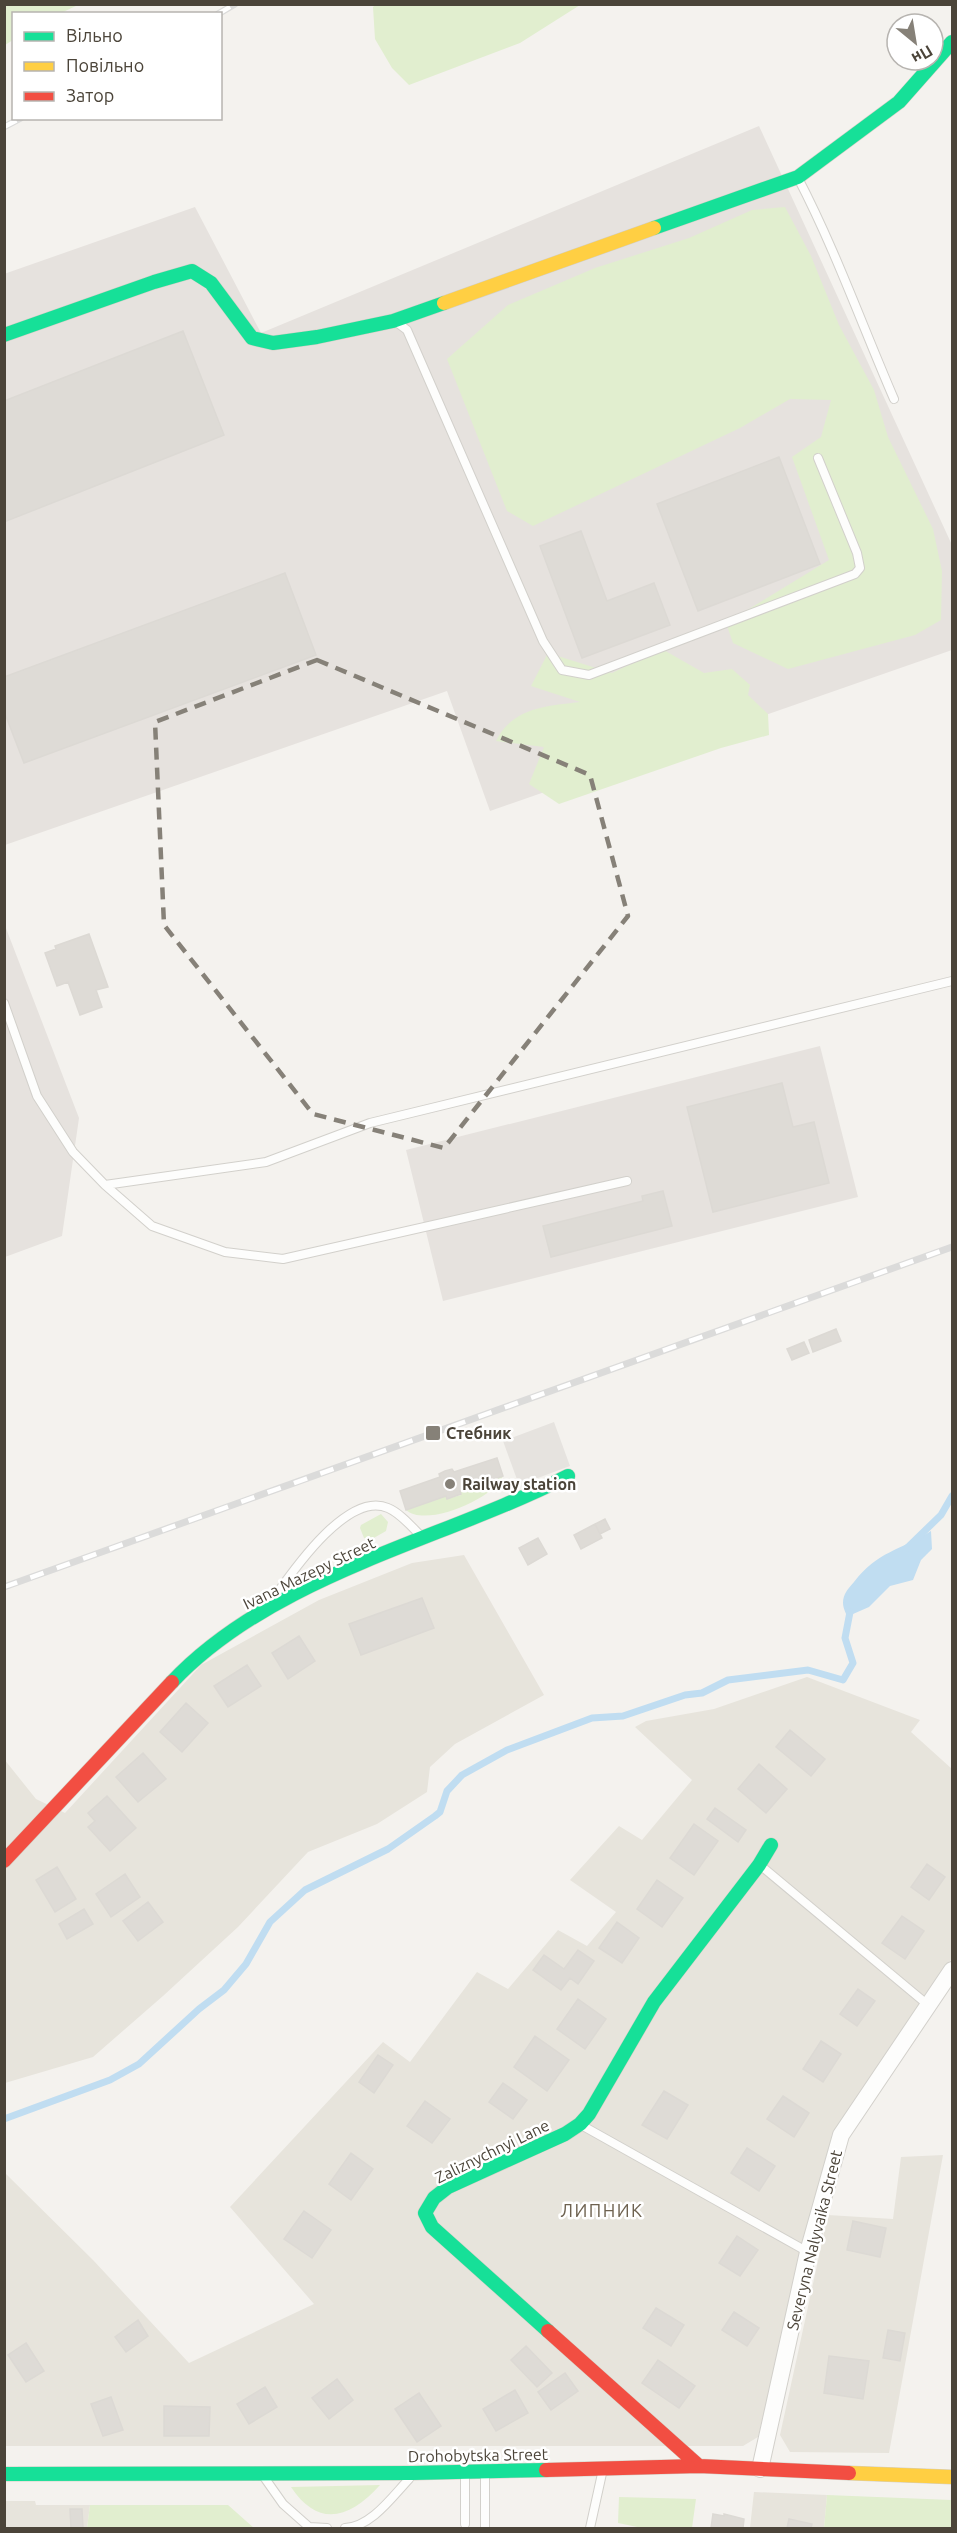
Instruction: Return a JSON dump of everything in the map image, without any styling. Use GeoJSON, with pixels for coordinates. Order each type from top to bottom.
{"type":"FeatureCollection","features":[{"type":"Feature","properties":{"kind":"street"},"geometry":{"type":"LineString","coordinates":[[4,335],[154,282],[192,271],[211,283],[252,338],[273,343],[317,337],[393,321],[798,177],[899,102],[952,42]]}},
{"type":"Feature","properties":{"kind":"street","name":"Ivana Mazepy Street"},"geometry":{"type":"LineString","coordinates":[[4,1861],[192,1662],[220,1639],[264,1611],[302,1591],[568,1476]]}},
{"type":"Feature","properties":{"kind":"street","name":"Zaliznychnyi Lane"},"geometry":{"type":"LineString","coordinates":[[699,2466],[432,2227],[425,2213],[434,2198],[448,2187],[565,2134],[580,2124],[589,2114],[654,2002],[759,1865],[771,1845]]}},
{"type":"Feature","properties":{"kind":"street","name":"Severyna Nalyvaika Street"},"geometry":{"type":"LineString","coordinates":[[760,2469],[808,2252],[842,2135],[952,1970]]}},
{"type":"Feature","properties":{"kind":"street","name":"Drohobytska Street"},"geometry":{"type":"LineString","coordinates":[[4,2474],[413,2473],[699,2466],[952,2477]]}},
{"type":"Feature","properties":{"kind":"lane"},"geometry":{"type":"LineString","coordinates":[[798,177],[835,256],[894,399]]}},
{"type":"Feature","properties":{"kind":"lane"},"geometry":{"type":"LineString","coordinates":[[393,321],[407,330],[543,641],[562,670],[589,675],[855,574],[860,568],[857,553],[818,458]]}},
{"type":"Feature","properties":{"kind":"lane"},"geometry":{"type":"LineString","coordinates":[[105,1185],[266,1162],[370,1124],[952,981]]}},
{"type":"Feature","properties":{"kind":"lane"},"geometry":{"type":"LineString","coordinates":[[4,1003],[37,1096],[73,1152],[105,1185],[152,1226],[225,1252],[283,1259],[627,1181]]}},
{"type":"Feature","properties":{"kind":"lane"},"geometry":{"type":"LineString","coordinates":[[264,1611],[302,1557],[345,1518],[360,1509],[375,1506],[388,1508],[422,1538]]}},
{"type":"Feature","properties":{"kind":"lane"},"geometry":{"type":"LineString","coordinates":[[759,1865],[928,2005]]}},
{"type":"Feature","properties":{"kind":"lane"},"geometry":{"type":"LineString","coordinates":[[580,2124],[808,2252]]}},
{"type":"Feature","properties":{"kind":"lane"},"geometry":{"type":"LineString","coordinates":[[590,2529],[603,2469]]}},
{"type":"Feature","properties":{"kind":"lane"},"geometry":{"type":"LineString","coordinates":[[465,2472],[465,2524]]}},
{"type":"Feature","properties":{"kind":"lane"},"geometry":{"type":"LineString","coordinates":[[485,2529],[486,2472]]}},
{"type":"Feature","properties":{"kind":"lane"},"geometry":{"type":"LineString","coordinates":[[345,2529],[358,2528],[387,2503],[413,2473]]}},
{"type":"Feature","properties":{"kind":"lane"},"geometry":{"type":"LineString","coordinates":[[262,2474],[284,2504],[309,2527],[327,2529]]}},
{"type":"Feature","properties":{"kind":"highlighted area"},"geometry":{"type":"Polygon","coordinates":[[[317,660],[590,775],[628,916],[444,1148],[313,1114],[164,925],[155,722],[317,660]]]}},
{"type":"Feature","properties":{"kind":"shaded area"},"geometry":{"type":"Polygon","coordinates":[[[759,126],[952,545],[952,650],[490,811],[447,691],[5,845],[4,274],[195,207],[261,333],[759,126]]]}},
{"type":"Feature","properties":{"kind":"shaded area"},"geometry":{"type":"Polygon","coordinates":[[[4,923],[79,1118],[62,1236],[5,1257],[4,923]]]}},
{"type":"Feature","properties":{"kind":"shaded area"},"geometry":{"type":"Polygon","coordinates":[[[820,1046],[858,1197],[443,1301],[406,1150],[820,1046]]]}},
{"type":"Feature","properties":{"kind":"shaded area"},"geometry":{"type":"Polygon","coordinates":[[[554,1422],[570,1466],[519,1485],[503,1441],[554,1422]]]}},
{"type":"Feature","properties":{"kind":"shaded area"},"geometry":{"type":"Polygon","coordinates":[[[464,1555],[544,1695],[455,1744],[430,1767],[427,1792],[377,1824],[308,1852],[238,1927],[93,2057],[5,2083],[4,1759],[36,1799],[65,1813],[201,1665],[319,1600],[412,1563],[464,1555]]]}},
{"type":"Feature","properties":{"kind":"shaded area"},"geometry":{"type":"Polygon","coordinates":[[[807,1677],[920,1720],[911,1732],[952,1769],[952,1958],[832,2134],[758,2437],[743,2446],[5,2446],[4,2172],[93,2260],[189,2363],[314,2304],[230,2207],[383,2042],[410,2062],[477,1972],[508,1989],[558,1930],[587,1946],[616,1912],[570,1880],[619,1826],[642,1840],[692,1780],[635,1727],[646,1721],[714,1709],[807,1677]]]}},
{"type":"Feature","properties":{"kind":"shaded area"},"geometry":{"type":"Polygon","coordinates":[[[943,2155],[889,2453],[790,2452],[780,2435],[828,2215],[893,2219],[901,2157],[943,2155]]]}},
{"type":"Feature","properties":{"kind":"shaded area"},"geometry":{"type":"Polygon","coordinates":[[[754,2492],[827,2495],[824,2528],[750,2528],[754,2492]]]}},
{"type":"Feature","properties":{"kind":"shaded area"},"geometry":{"type":"Polygon","coordinates":[[[5,2501],[35,2501],[36,2505],[90,2505],[87,2528],[5,2528],[5,2501]]]}},
{"type":"Feature","properties":{"kind":"green space"},"geometry":{"type":"Polygon","coordinates":[[[5,4],[78,4],[63,12],[12,12],[12,41],[5,45],[5,4]]]}},
{"type":"Feature","properties":{"kind":"green space"},"geometry":{"type":"Polygon","coordinates":[[[376,4],[580,5],[520,43],[409,85],[392,68],[375,39],[373,7],[376,4]]]}},
{"type":"Feature","properties":{"kind":"green space"},"geometry":{"type":"Polygon","coordinates":[[[785,207],[811,256],[839,325],[874,390],[888,437],[933,529],[942,571],[941,620],[915,635],[788,669],[733,643],[726,623],[829,560],[792,457],[821,437],[831,400],[790,399],[740,428],[533,526],[507,511],[447,359],[508,305],[595,268],[689,238],[752,210],[785,207]]]}},
{"type":"Feature","properties":{"kind":"green space"},"geometry":{"type":"Polygon","coordinates":[[[662,649],[704,673],[732,669],[750,685],[748,695],[768,714],[769,735],[721,748],[559,804],[529,784],[544,747],[496,741],[503,730],[521,715],[543,707],[580,702],[531,686],[548,653],[612,673],[662,649]]]}},
{"type":"Feature","properties":{"kind":"green space"},"geometry":{"type":"Polygon","coordinates":[[[503,1476],[497,1485],[486,1494],[458,1508],[428,1516],[416,1515],[406,1510],[446,1496],[447,1499],[461,1495],[460,1491],[503,1476]]]}},
{"type":"Feature","properties":{"kind":"green space"},"geometry":{"type":"Polygon","coordinates":[[[381,1514],[388,1522],[386,1531],[372,1539],[364,1538],[361,1525],[381,1514]]]}},
{"type":"Feature","properties":{"kind":"green space"},"geometry":{"type":"Polygon","coordinates":[[[380,2485],[357,2505],[335,2514],[324,2514],[312,2509],[291,2487],[380,2485]]]}},
{"type":"Feature","properties":{"kind":"green space"},"geometry":{"type":"Polygon","coordinates":[[[827,2495],[952,2500],[952,2528],[824,2528],[827,2495]]]}},
{"type":"Feature","properties":{"kind":"green space"},"geometry":{"type":"Polygon","coordinates":[[[619,2497],[696,2499],[692,2528],[642,2528],[618,2523],[619,2497]]]}},
{"type":"Feature","properties":{"kind":"green space"},"geometry":{"type":"Polygon","coordinates":[[[90,2505],[228,2505],[254,2528],[87,2528],[90,2505]]]}},
{"type":"Feature","properties":{"kind":"water"},"geometry":{"type":"Polygon","coordinates":[[[931,1531],[932,1549],[921,1560],[913,1580],[890,1586],[869,1607],[853,1614],[849,1621],[843,1605],[844,1597],[863,1572],[880,1558],[931,1531]]]}},
{"type":"Feature","properties":{"kind":"building"},"geometry":{"type":"Polygon","coordinates":[[[183,331],[224,435],[4,522],[4,401],[183,331]]]}},
{"type":"Feature","properties":{"kind":"building"},"geometry":{"type":"Polygon","coordinates":[[[779,457],[820,564],[698,611],[657,504],[779,457]]]}},
{"type":"Feature","properties":{"kind":"building"},"geometry":{"type":"Polygon","coordinates":[[[581,531],[607,601],[654,583],[670,625],[582,658],[540,546],[581,531]]]}},
{"type":"Feature","properties":{"kind":"building"},"geometry":{"type":"Polygon","coordinates":[[[285,573],[316,655],[24,763],[4,711],[4,677],[285,573]]]}},
{"type":"Feature","properties":{"kind":"building"},"geometry":{"type":"Polygon","coordinates":[[[89,934],[108,987],[96,990],[102,1007],[80,1015],[68,982],[57,986],[45,953],[56,949],[55,946],[89,934]]]}},
{"type":"Feature","properties":{"kind":"building"},"geometry":{"type":"Polygon","coordinates":[[[782,1083],[793,1127],[814,1122],[829,1183],[713,1212],[687,1107],[782,1083]]]}},
{"type":"Feature","properties":{"kind":"building"},"geometry":{"type":"Polygon","coordinates":[[[663,1191],[672,1226],[551,1257],[543,1226],[643,1201],[642,1196],[663,1191]]]}},
{"type":"Feature","properties":{"kind":"building"},"geometry":{"type":"Polygon","coordinates":[[[836,1329],[841,1341],[813,1352],[809,1340],[836,1329]]]}},
{"type":"Feature","properties":{"kind":"building"},"geometry":{"type":"Polygon","coordinates":[[[804,1342],[809,1353],[792,1360],[787,1349],[804,1342]]]}},
{"type":"Feature","properties":{"kind":"building","name":"Railway station"},"geometry":{"type":"Polygon","coordinates":[[[497,1458],[503,1476],[460,1491],[461,1494],[447,1499],[446,1496],[406,1510],[400,1491],[440,1477],[439,1474],[445,1471],[452,1469],[454,1472],[497,1458]]]}},
{"type":"Feature","properties":{"kind":"building"},"geometry":{"type":"Polygon","coordinates":[[[605,1519],[610,1529],[600,1534],[595,1524],[605,1519]]]}},
{"type":"Feature","properties":{"kind":"building"},"geometry":{"type":"Polygon","coordinates":[[[595,1524],[602,1538],[581,1549],[574,1535],[595,1524]]]}},
{"type":"Feature","properties":{"kind":"building"},"geometry":{"type":"Polygon","coordinates":[[[538,1538],[547,1554],[528,1565],[519,1548],[538,1538]]]}},
{"type":"Feature","properties":{"kind":"building"},"geometry":{"type":"Polygon","coordinates":[[[422,1598],[434,1628],[361,1655],[349,1624],[422,1598]]]}},
{"type":"Feature","properties":{"kind":"building"},"geometry":{"type":"Polygon","coordinates":[[[299,1636],[315,1661],[288,1679],[272,1653],[299,1636]]]}},
{"type":"Feature","properties":{"kind":"building"},"geometry":{"type":"Polygon","coordinates":[[[247,1665],[261,1686],[228,1707],[214,1686],[247,1665]]]}},
{"type":"Feature","properties":{"kind":"building"},"geometry":{"type":"Polygon","coordinates":[[[186,1703],[208,1723],[182,1752],[160,1732],[186,1703]]]}},
{"type":"Feature","properties":{"kind":"building"},"geometry":{"type":"Polygon","coordinates":[[[790,1730],[825,1759],[811,1776],[776,1747],[790,1730]]]}},
{"type":"Feature","properties":{"kind":"building"},"geometry":{"type":"Polygon","coordinates":[[[143,1753],[166,1779],[138,1802],[116,1777],[143,1753]]]}},
{"type":"Feature","properties":{"kind":"building"},"geometry":{"type":"Polygon","coordinates":[[[759,1764],[787,1789],[766,1813],[738,1789],[759,1764]]]}},
{"type":"Feature","properties":{"kind":"building"},"geometry":{"type":"Polygon","coordinates":[[[107,1796],[136,1828],[110,1851],[88,1827],[95,1821],[88,1813],[107,1796]]]}},
{"type":"Feature","properties":{"kind":"building"},"geometry":{"type":"Polygon","coordinates":[[[715,1808],[746,1830],[738,1842],[707,1819],[715,1808]]]}},
{"type":"Feature","properties":{"kind":"building"},"geometry":{"type":"Polygon","coordinates":[[[694,1824],[718,1841],[694,1875],[670,1858],[694,1824]]]}},
{"type":"Feature","properties":{"kind":"building"},"geometry":{"type":"Polygon","coordinates":[[[927,1864],[945,1877],[929,1900],[911,1887],[927,1864]]]}},
{"type":"Feature","properties":{"kind":"building"},"geometry":{"type":"Polygon","coordinates":[[[57,1867],[76,1899],[55,1912],[36,1880],[57,1867]]]}},
{"type":"Feature","properties":{"kind":"building"},"geometry":{"type":"Polygon","coordinates":[[[125,1874],[140,1897],[111,1917],[96,1894],[125,1874]]]}},
{"type":"Feature","properties":{"kind":"building"},"geometry":{"type":"Polygon","coordinates":[[[657,1880],[683,1898],[662,1927],[637,1909],[657,1880]]]}},
{"type":"Feature","properties":{"kind":"building"},"geometry":{"type":"Polygon","coordinates":[[[148,1902],[163,1922],[138,1941],[123,1921],[148,1902]]]}},
{"type":"Feature","properties":{"kind":"building"},"geometry":{"type":"Polygon","coordinates":[[[84,1909],[93,1924],[67,1939],[59,1924],[84,1909]]]}},
{"type":"Feature","properties":{"kind":"building"},"geometry":{"type":"Polygon","coordinates":[[[902,1916],[924,1931],[905,1959],[882,1943],[902,1916]]]}},
{"type":"Feature","properties":{"kind":"building"},"geometry":{"type":"Polygon","coordinates":[[[617,1922],[639,1938],[622,1963],[599,1948],[617,1922]]]}},
{"type":"Feature","properties":{"kind":"building"},"geometry":{"type":"Polygon","coordinates":[[[578,1950],[594,1961],[578,1984],[570,1978],[561,1990],[533,1970],[544,1955],[564,1969],[578,1950]]]}},
{"type":"Feature","properties":{"kind":"building"},"geometry":{"type":"Polygon","coordinates":[[[858,1989],[875,2001],[857,2026],[840,2014],[858,1989]]]}},
{"type":"Feature","properties":{"kind":"building"},"geometry":{"type":"Polygon","coordinates":[[[578,1999],[606,2019],[585,2049],[557,2029],[578,1999]]]}},
{"type":"Feature","properties":{"kind":"building"},"geometry":{"type":"Polygon","coordinates":[[[535,2036],[569,2060],[547,2091],[514,2067],[535,2036]]]}},
{"type":"Feature","properties":{"kind":"building"},"geometry":{"type":"Polygon","coordinates":[[[821,2041],[841,2054],[823,2082],[803,2069],[821,2041]]]}},
{"type":"Feature","properties":{"kind":"building"},"geometry":{"type":"Polygon","coordinates":[[[378,2055],[393,2065],[374,2093],[359,2082],[378,2055]]]}},
{"type":"Feature","properties":{"kind":"building"},"geometry":{"type":"Polygon","coordinates":[[[503,2083],[527,2100],[513,2119],[489,2102],[503,2083]]]}},
{"type":"Feature","properties":{"kind":"building"},"geometry":{"type":"Polygon","coordinates":[[[664,2091],[688,2105],[667,2139],[642,2125],[664,2091]]]}},
{"type":"Feature","properties":{"kind":"building"},"geometry":{"type":"Polygon","coordinates":[[[783,2096],[809,2113],[794,2137],[767,2119],[783,2096]]]}},
{"type":"Feature","properties":{"kind":"building"},"geometry":{"type":"Polygon","coordinates":[[[425,2101],[450,2119],[432,2143],[407,2126],[425,2101]]]}},
{"type":"Feature","properties":{"kind":"building"},"geometry":{"type":"Polygon","coordinates":[[[747,2148],[775,2166],[759,2191],[731,2173],[747,2148]]]}},
{"type":"Feature","properties":{"kind":"building"},"geometry":{"type":"Polygon","coordinates":[[[351,2153],[373,2169],[351,2200],[329,2184],[351,2153]]]}},
{"type":"Feature","properties":{"kind":"building"},"geometry":{"type":"Polygon","coordinates":[[[304,2211],[331,2230],[312,2258],[284,2239],[304,2211]]]}},
{"type":"Feature","properties":{"kind":"building"},"geometry":{"type":"Polygon","coordinates":[[[853,2221],[886,2228],[880,2257],[847,2250],[853,2221]]]}},
{"type":"Feature","properties":{"kind":"building"},"geometry":{"type":"Polygon","coordinates":[[[737,2236],[758,2250],[740,2276],[719,2263],[737,2236]]]}},
{"type":"Feature","properties":{"kind":"building"},"geometry":{"type":"Polygon","coordinates":[[[656,2308],[684,2325],[671,2346],[643,2328],[656,2308]]]}},
{"type":"Feature","properties":{"kind":"building"},"geometry":{"type":"Polygon","coordinates":[[[734,2312],[759,2328],[747,2346],[722,2330],[734,2312]]]}},
{"type":"Feature","properties":{"kind":"building"},"geometry":{"type":"Polygon","coordinates":[[[138,2320],[148,2336],[126,2352],[115,2337],[138,2320]]]}},
{"type":"Feature","properties":{"kind":"building"},"geometry":{"type":"Polygon","coordinates":[[[888,2330],[905,2333],[900,2361],[883,2358],[888,2330]]]}},
{"type":"Feature","properties":{"kind":"building"},"geometry":{"type":"Polygon","coordinates":[[[26,2343],[44,2371],[26,2382],[8,2355],[26,2343]]]}},
{"type":"Feature","properties":{"kind":"building"},"geometry":{"type":"Polygon","coordinates":[[[526,2346],[552,2373],[537,2387],[511,2360],[526,2346]]]}},
{"type":"Feature","properties":{"kind":"building"},"geometry":{"type":"Polygon","coordinates":[[[829,2356],[869,2361],[863,2399],[824,2393],[829,2356]]]}},
{"type":"Feature","properties":{"kind":"building"},"geometry":{"type":"Polygon","coordinates":[[[658,2360],[695,2386],[679,2408],[642,2383],[658,2360]]]}},
{"type":"Feature","properties":{"kind":"building"},"geometry":{"type":"Polygon","coordinates":[[[565,2373],[578,2391],[551,2410],[538,2392],[565,2373]]]}},
{"type":"Feature","properties":{"kind":"building"},"geometry":{"type":"Polygon","coordinates":[[[337,2379],[353,2400],[329,2419],[312,2398],[337,2379]]]}},
{"type":"Feature","properties":{"kind":"building"},"geometry":{"type":"Polygon","coordinates":[[[265,2387],[277,2407],[249,2424],[237,2404],[265,2387]]]}},
{"type":"Feature","properties":{"kind":"building"},"geometry":{"type":"Polygon","coordinates":[[[515,2390],[528,2413],[496,2431],[483,2409],[515,2390]]]}},
{"type":"Feature","properties":{"kind":"building"},"geometry":{"type":"Polygon","coordinates":[[[419,2393],[441,2426],[417,2442],[395,2409],[419,2393]]]}},
{"type":"Feature","properties":{"kind":"building"},"geometry":{"type":"Polygon","coordinates":[[[111,2397],[123,2430],[103,2436],[91,2404],[111,2397]]]}},
{"type":"Feature","properties":{"kind":"building"},"geometry":{"type":"Polygon","coordinates":[[[164,2406],[210,2407],[209,2436],[164,2436],[164,2406]]]}},
{"type":"Feature","properties":{"kind":"building"},"geometry":{"type":"Polygon","coordinates":[[[70,2509],[82,2509],[83,2528],[71,2528],[70,2509]]]}},
{"type":"Feature","properties":{"kind":"building"},"geometry":{"type":"Polygon","coordinates":[[[713,2514],[744,2519],[743,2528],[711,2528],[713,2514]]]}},
{"type":"Feature","properties":{"kind":"building"},"geometry":{"type":"Polygon","coordinates":[[[789,2519],[812,2524],[811,2528],[787,2528],[789,2519]]]}},
{"type":"Feature","properties":{"kind":"waterway"},"geometry":{"type":"LineString","coordinates":[[907,1548],[941,1515],[952,1496]]}},
{"type":"Feature","properties":{"kind":"waterway"},"geometry":{"type":"LineString","coordinates":[[4,2119],[110,2080],[139,2064],[199,2009],[224,1990],[246,1964],[270,1922],[305,1890],[388,1849],[435,1816],[440,1812],[447,1791],[462,1775],[507,1750],[592,1718],[623,1716],[685,1695],[702,1693],[728,1680],[808,1670],[843,1680],[853,1663],[845,1638],[850,1612]]}},
{"type":"Feature","properties":{"kind":"railway"},"geometry":{"type":"LineString","coordinates":[[221,12],[235,4]]}},
{"type":"Feature","properties":{"kind":"railway"},"geometry":{"type":"LineString","coordinates":[[4,127],[17,120]]}},
{"type":"Feature","properties":{"kind":"railway"},"geometry":{"type":"LineString","coordinates":[[4,1587],[952,1247]]}},
{"type":"Feature","properties":{"kind":"traffic: fast"},"geometry":{"type":"LineString","coordinates":[[654,228],[798,177],[899,102],[952,42]]}},
{"type":"Feature","properties":{"kind":"traffic: fast"},"geometry":{"type":"LineString","coordinates":[[4,335],[154,282],[192,271],[211,283],[252,338],[273,343],[317,337],[393,321],[444,303]]}},
{"type":"Feature","properties":{"kind":"traffic: fast"},"geometry":{"type":"LineString","coordinates":[[172,1682],[213,1645],[258,1614],[308,1587],[568,1476]]}},
{"type":"Feature","properties":{"kind":"traffic: fast"},"geometry":{"type":"LineString","coordinates":[[548,2331],[432,2227],[425,2213],[434,2198],[448,2187],[565,2134],[580,2124],[589,2114],[654,2002],[759,1865],[771,1845]]}},
{"type":"Feature","properties":{"kind":"traffic: fast"},"geometry":{"type":"LineString","coordinates":[[4,2474],[413,2473],[546,2470]]}},
{"type":"Feature","properties":{"kind":"traffic: slow"},"geometry":{"type":"LineString","coordinates":[[444,303],[654,228]]}},
{"type":"Feature","properties":{"kind":"traffic: slow"},"geometry":{"type":"LineString","coordinates":[[849,2473],[952,2477]]}},
{"type":"Feature","properties":{"kind":"traffic: jam"},"geometry":{"type":"LineString","coordinates":[[4,1861],[172,1682]]}},
{"type":"Feature","properties":{"kind":"traffic: jam"},"geometry":{"type":"LineString","coordinates":[[548,2331],[699,2466]]}},
{"type":"Feature","properties":{"kind":"traffic: jam"},"geometry":{"type":"LineString","coordinates":[[546,2470],[699,2466],[849,2473]]}},
{"type":"Feature","properties":{"kind":"place","name":"Стебник"},"geometry":{"type":"Point","coordinates":[433,1433]}},
{"type":"Feature","properties":{"kind":"place","name":"Railway station"},"geometry":{"type":"Point","coordinates":[450,1484]}},
{"type":"Feature","properties":{"kind":"district","name":"ЛИПНИК"},"geometry":{"type":"Point","coordinates":[602,2211]}}]}
